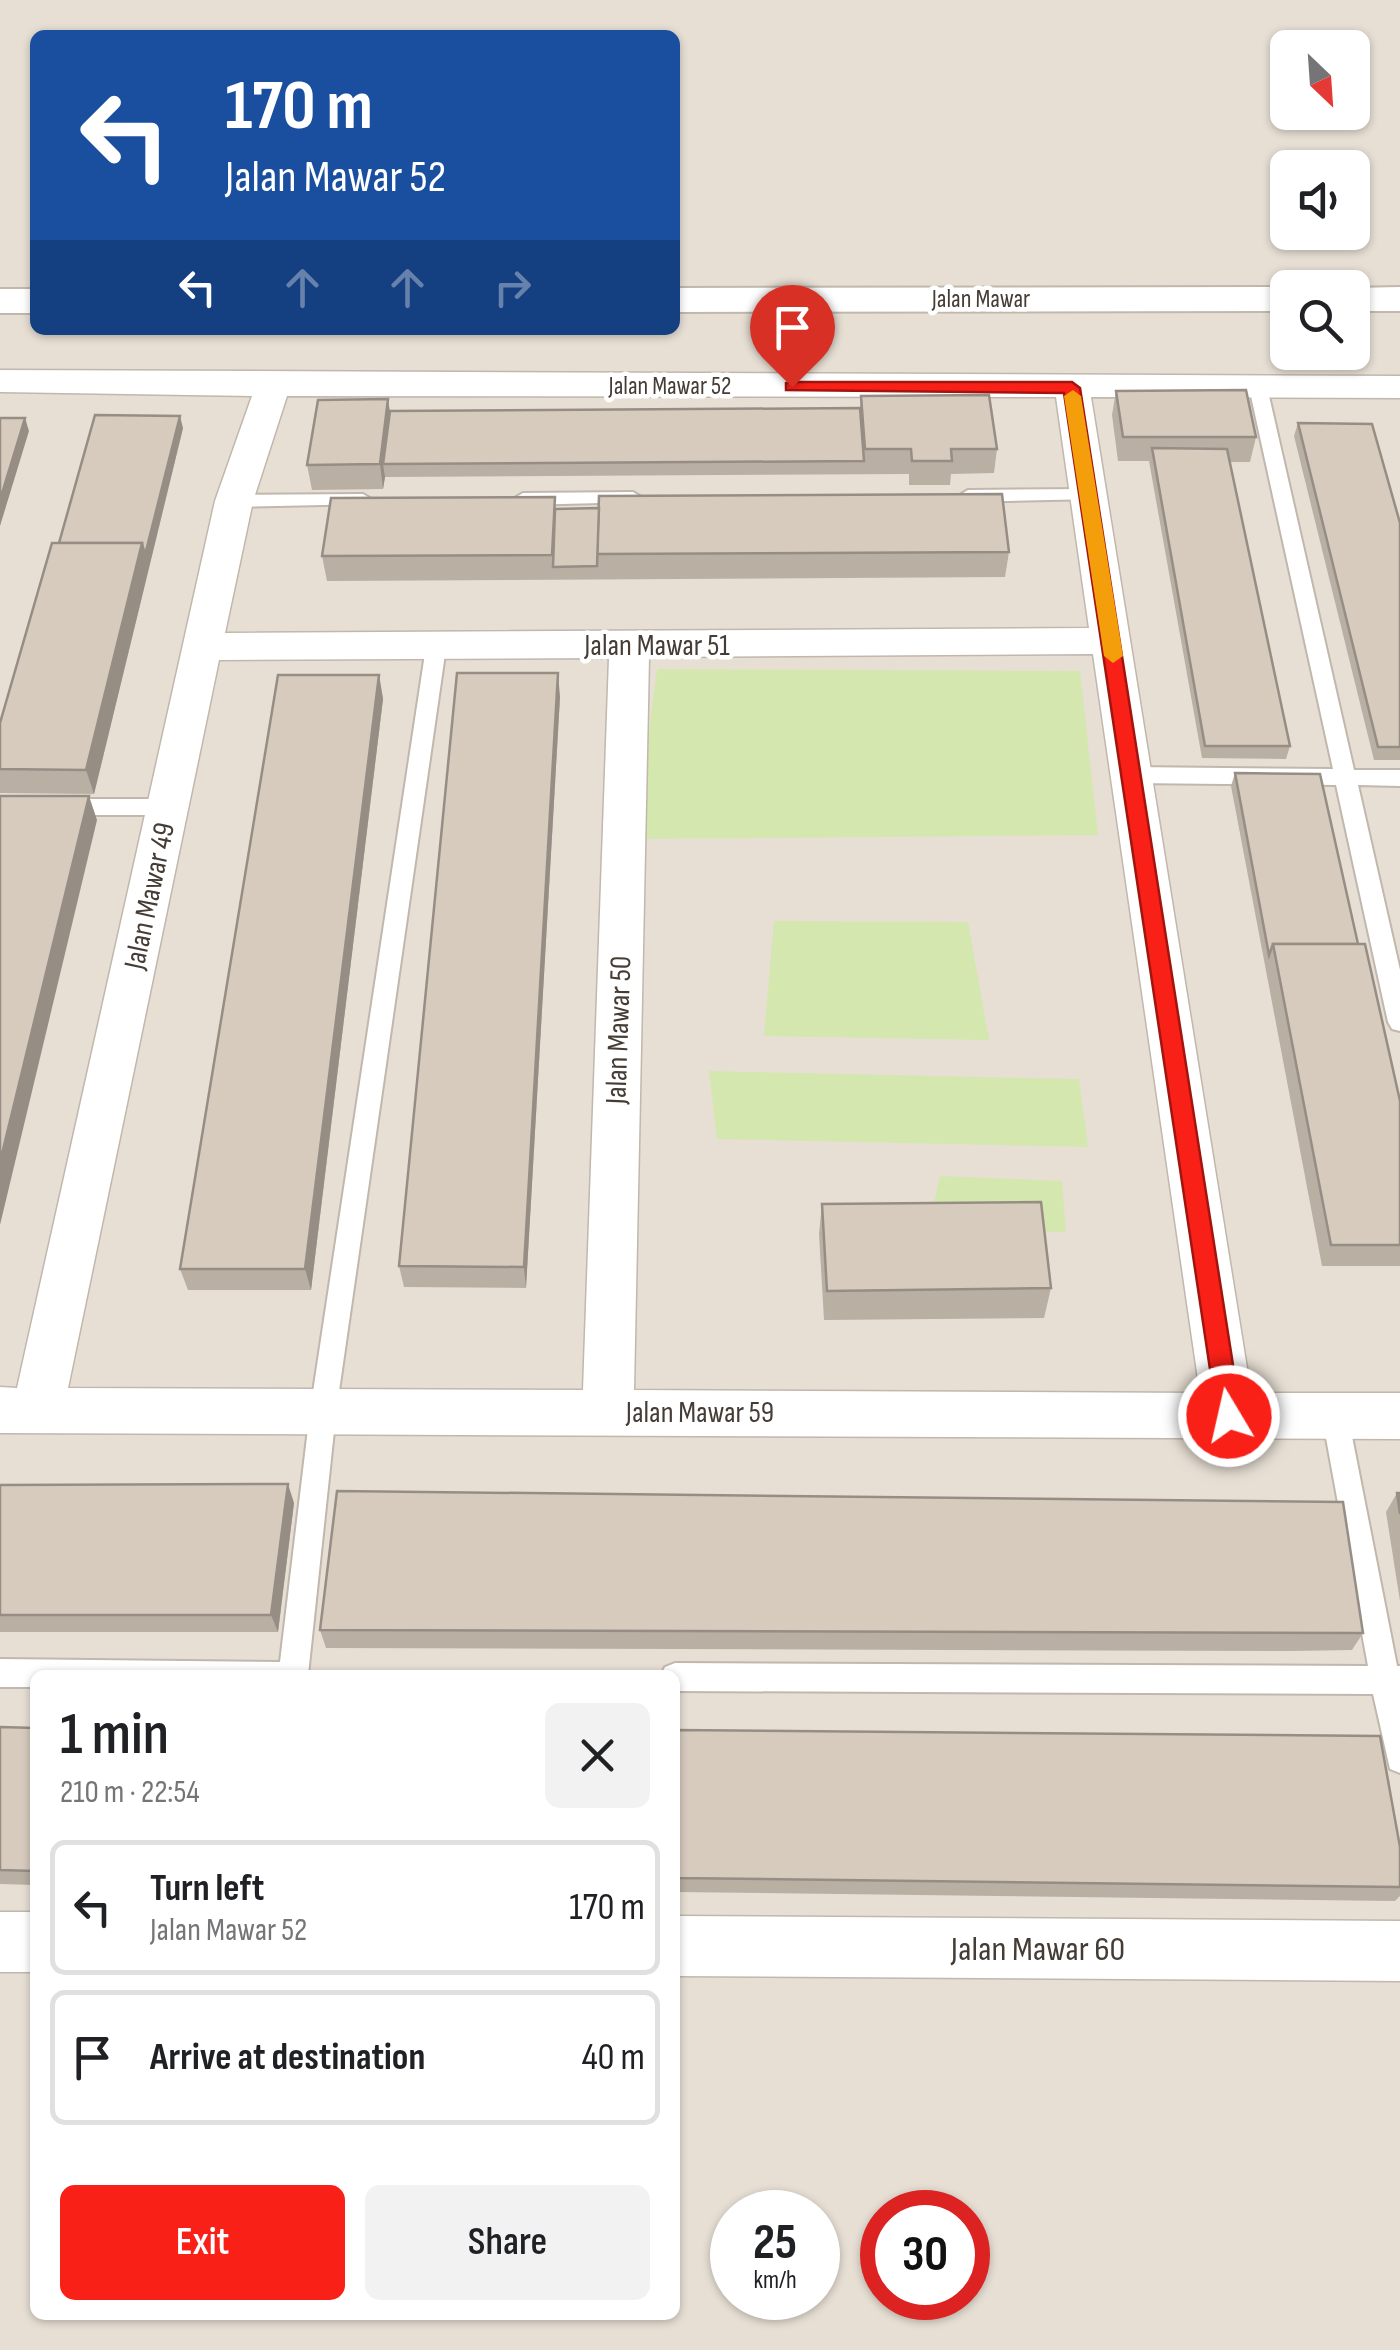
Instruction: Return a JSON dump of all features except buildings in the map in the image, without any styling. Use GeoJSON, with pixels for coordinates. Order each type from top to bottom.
{"type":"FeatureCollection","features":[{"type":"Feature","properties":{"kind":"street","name":"Jalan Mawar"},"geometry":{"type":"LineString","coordinates":[[680,300],[1270,299]]}},
{"type":"Feature","properties":{"kind":"street"},"geometry":{"type":"LineString","coordinates":[[1370,299],[1400,299]]}},
{"type":"Feature","properties":{"kind":"street"},"geometry":{"type":"LineString","coordinates":[[0,301],[30,301]]}},
{"type":"Feature","properties":{"kind":"street","name":"Jalan Mawar 52"},"geometry":{"type":"LineString","coordinates":[[0,380],[274,385],[1400,387]]}},
{"type":"Feature","properties":{"kind":"street","name":"Jalan Mawar 49"},"geometry":{"type":"LineString","coordinates":[[19,1410],[169,807],[234,501],[274,385]]}},
{"type":"Feature","properties":{"kind":"street"},"geometry":{"type":"LineString","coordinates":[[1072,388],[1229,1416]]}},
{"type":"Feature","properties":{"kind":"street","name":"Jalan Mawar 51"},"geometry":{"type":"LineString","coordinates":[[202,647],[1111,641]]}},
{"type":"Feature","properties":{"kind":"street","name":"Jalan Mawar 50"},"geometry":{"type":"LineString","coordinates":[[608,1413],[629,647]]}},
{"type":"Feature","properties":{"kind":"street","name":"Jalan Mawar 59"},"geometry":{"type":"LineString","coordinates":[[19,1410],[1400,1416]]}},
{"type":"Feature","properties":{"kind":"street"},"geometry":{"type":"LineString","coordinates":[[0,1942],[30,1942]]}},
{"type":"Feature","properties":{"kind":"street","name":"Jalan Mawar 60"},"geometry":{"type":"LineString","coordinates":[[680,1946],[1400,1951]]}},
{"type":"Feature","properties":{"kind":"lane"},"geometry":{"type":"LineString","coordinates":[[1258,387],[1400,1022]]}},
{"type":"Feature","properties":{"kind":"lane"},"geometry":{"type":"LineString","coordinates":[[949,496],[1088,495]]}},
{"type":"Feature","properties":{"kind":"lane"},"geometry":{"type":"LineString","coordinates":[[492,499],[651,498]]}},
{"type":"Feature","properties":{"kind":"lane"},"geometry":{"type":"LineString","coordinates":[[234,501],[393,500]]}},
{"type":"Feature","properties":{"kind":"lane"},"geometry":{"type":"LineString","coordinates":[[294,1670],[323,1412],[436,647]]}},
{"type":"Feature","properties":{"kind":"lane"},"geometry":{"type":"LineString","coordinates":[[1130,775],[1400,778]]}},
{"type":"Feature","properties":{"kind":"lane"},"geometry":{"type":"LineString","coordinates":[[0,808],[169,807]]}},
{"type":"Feature","properties":{"kind":"lane"},"geometry":{"type":"LineString","coordinates":[[1335,1416],[1392,1680],[1400,1759]]}},
{"type":"Feature","properties":{"kind":"lane"},"geometry":{"type":"LineString","coordinates":[[0,1674],[30,1674]]}},
{"type":"Feature","properties":{"kind":"lane"},"geometry":{"type":"LineString","coordinates":[[680,1677],[1392,1680]]}},
{"type":"Feature","properties":{"kind":"shaded area"},"geometry":{"type":"Polygon","coordinates":[[[0,0],[1400,0],[1400,2350],[0,2350],[0,0]]]}},
{"type":"Feature","properties":{"kind":"green space"},"geometry":{"type":"Polygon","coordinates":[[[657,669],[1080,671],[1098,835],[635,839],[657,669]]]}},
{"type":"Feature","properties":{"kind":"green space"},"geometry":{"type":"Polygon","coordinates":[[[774,921],[968,922],[989,1040],[764,1036],[774,921]]]}},
{"type":"Feature","properties":{"kind":"green space"},"geometry":{"type":"Polygon","coordinates":[[[709,1071],[1079,1079],[1088,1147],[717,1139],[709,1071]]]}},
{"type":"Feature","properties":{"kind":"green space"},"geometry":{"type":"Polygon","coordinates":[[[940,1176],[1062,1181],[1066,1232],[927,1234],[940,1176]]]}},
{"type":"Feature","properties":{"kind":"slow traffic"},"geometry":{"type":"LineString","coordinates":[[1073,396],[1113,656]]}},
{"type":"Feature","properties":{"kind":"route"},"geometry":{"type":"LineString","coordinates":[[792,387],[1072,388],[1229,1416]]}}]}
